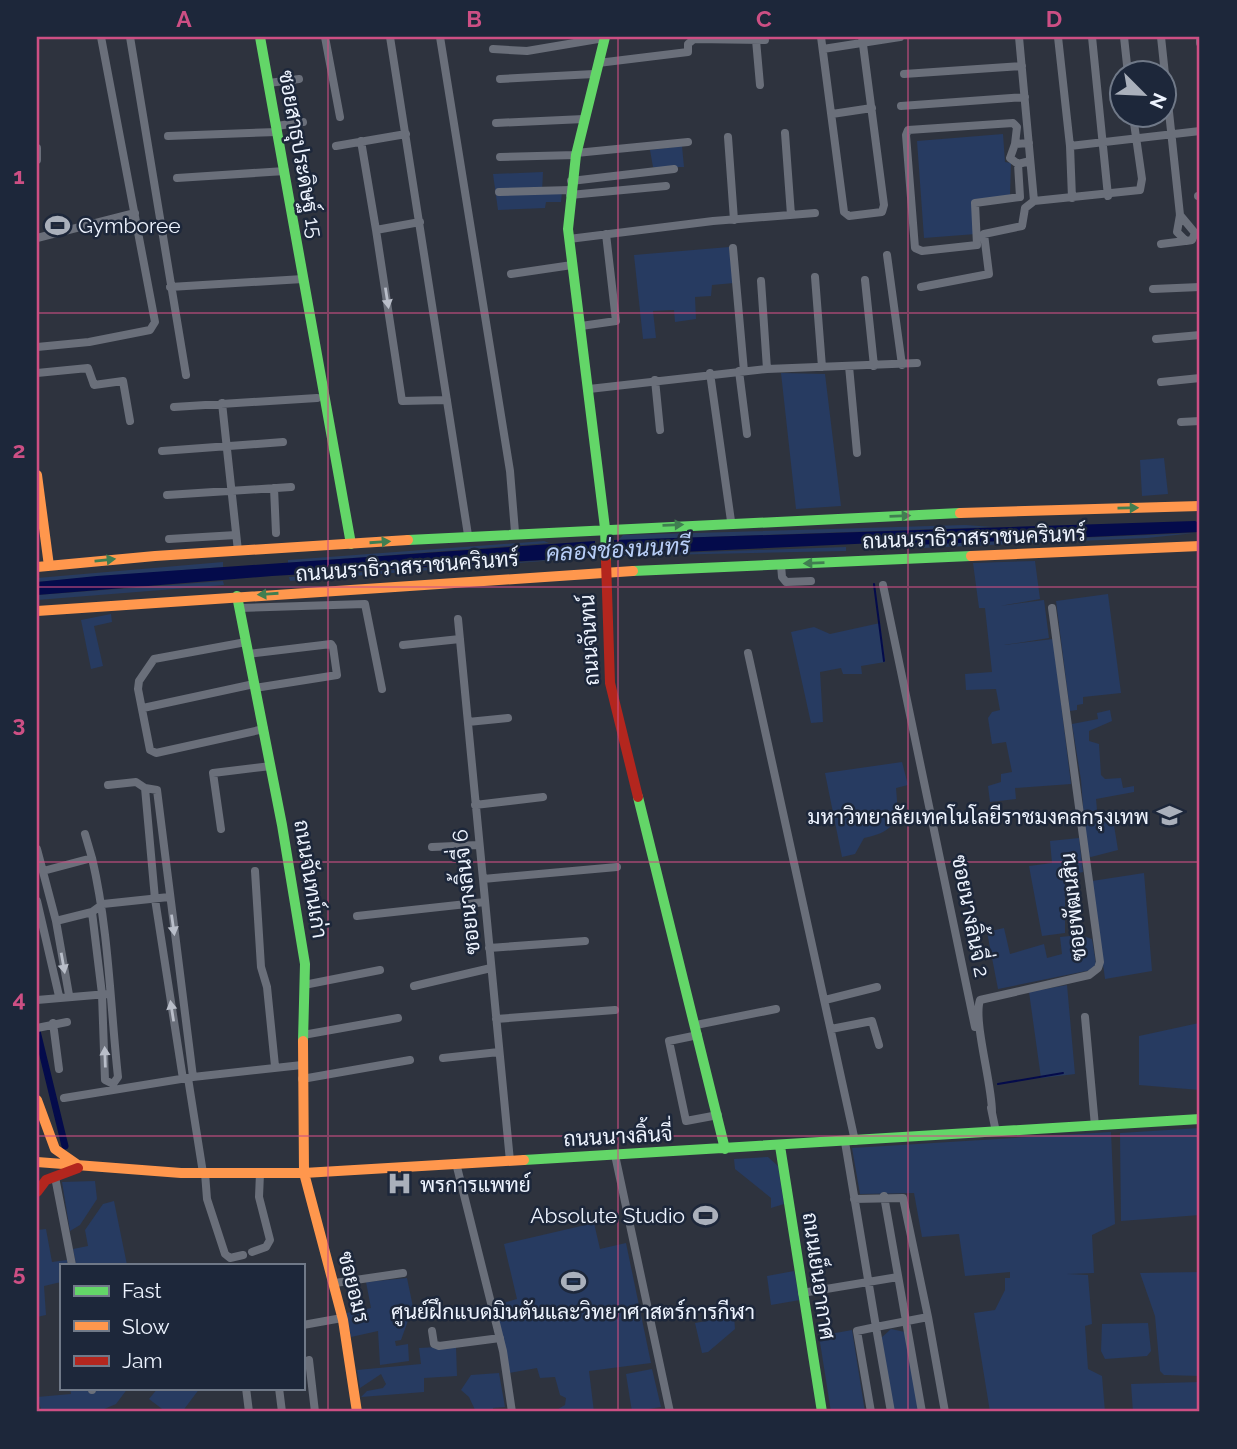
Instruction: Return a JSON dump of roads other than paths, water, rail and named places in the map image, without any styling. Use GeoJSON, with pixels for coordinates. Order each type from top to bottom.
{"type":"FeatureCollection","features":[{"type":"Feature","properties":{"kind":"main road","name":"ซอยสาธุประดิษฐ์ 15"},"geometry":{"type":"LineString","coordinates":[[260,37],[351,544]]}},
{"type":"Feature","properties":{"kind":"main road","name":"ถนนจันทน์"},"geometry":{"type":"LineString","coordinates":[[604,38],[576,154],[570,189],[569,239],[605,532],[606,639],[612,700],[725,1149]]}},
{"type":"Feature","properties":{"kind":"main road"},"geometry":{"type":"LineString","coordinates":[[37,475],[49,566]]}},
{"type":"Feature","properties":{"kind":"main road","name":"ถนนนราธิวาสราชนครินทร์"},"geometry":{"type":"LineString","coordinates":[[37,567],[515,532],[605,532],[731,521],[1200,506]]}},
{"type":"Feature","properties":{"kind":"main road","name":"ถนนนราธิวาสราชนครินทร์"},"geometry":{"type":"LineString","coordinates":[[37,611],[238,602],[605,567],[781,565],[1200,546]]}},
{"type":"Feature","properties":{"kind":"main road","name":"ถนนจันทน์เก่า"},"geometry":{"type":"LineString","coordinates":[[238,602],[296,899],[304,985],[304,1172]]}},
{"type":"Feature","properties":{"kind":"main road"},"geometry":{"type":"LineString","coordinates":[[37,1100],[55,1149],[80,1167]]}},
{"type":"Feature","properties":{"kind":"main road","name":"ถนนนางลิ้นจี่"},"geometry":{"type":"LineString","coordinates":[[37,1162],[80,1167],[204,1173],[304,1172],[780,1146],[1200,1119]]}},
{"type":"Feature","properties":{"kind":"main road","name":"ถนนเย็นอากาศ"},"geometry":{"type":"LineString","coordinates":[[780,1146],[821,1412]]}},
{"type":"Feature","properties":{"kind":"main road"},"geometry":{"type":"LineString","coordinates":[[37,1192],[46,1180],[80,1167]]}},
{"type":"Feature","properties":{"kind":"main road","name":"ซอยอมร"},"geometry":{"type":"LineString","coordinates":[[304,1172],[335,1283],[357,1412]]}},
{"type":"Feature","properties":{"kind":"street"},"geometry":{"type":"LineString","coordinates":[[37,347],[89,342],[153,328],[155,317],[101,37]]}},
{"type":"Feature","properties":{"kind":"street"},"geometry":{"type":"LineString","coordinates":[[130,37],[186,375]]}},
{"type":"Feature","properties":{"kind":"street"},"geometry":{"type":"LineString","coordinates":[[325,37],[340,117]]}},
{"type":"Feature","properties":{"kind":"street"},"geometry":{"type":"LineString","coordinates":[[390,37],[468,536]]}},
{"type":"Feature","properties":{"kind":"street"},"geometry":{"type":"LineString","coordinates":[[440,37],[510,471],[515,532]]}},
{"type":"Feature","properties":{"kind":"street"},"geometry":{"type":"LineString","coordinates":[[821,37],[844,212],[849,216],[882,212],[884,205],[862,40]]}},
{"type":"Feature","properties":{"kind":"street"},"geometry":{"type":"LineString","coordinates":[[823,49],[862,40],[900,37]]}},
{"type":"Feature","properties":{"kind":"street"},"geometry":{"type":"LineString","coordinates":[[1019,37],[1034,201]]}},
{"type":"Feature","properties":{"kind":"street"},"geometry":{"type":"LineString","coordinates":[[1058,37],[1070,146],[1072,198]]}},
{"type":"Feature","properties":{"kind":"street"},"geometry":{"type":"LineString","coordinates":[[1092,37],[1108,196]]}},
{"type":"Feature","properties":{"kind":"street"},"geometry":{"type":"LineString","coordinates":[[1124,37],[1126,60]]}},
{"type":"Feature","properties":{"kind":"street"},"geometry":{"type":"LineString","coordinates":[[1161,37],[1180,215],[1177,232],[1185,241]]}},
{"type":"Feature","properties":{"kind":"street"},"geometry":{"type":"LineString","coordinates":[[1200,37],[1200,43]]}},
{"type":"Feature","properties":{"kind":"street"},"geometry":{"type":"LineString","coordinates":[[493,49],[527,51],[604,38]]}},
{"type":"Feature","properties":{"kind":"street"},"geometry":{"type":"LineString","coordinates":[[598,63],[688,52],[688,44],[694,39],[761,40],[760,85]]}},
{"type":"Feature","properties":{"kind":"street"},"geometry":{"type":"LineString","coordinates":[[904,74],[1022,66]]}},
{"type":"Feature","properties":{"kind":"street"},"geometry":{"type":"LineString","coordinates":[[500,79],[594,74]]}},
{"type":"Feature","properties":{"kind":"street"},"geometry":{"type":"LineString","coordinates":[[269,83],[299,79]]}},
{"type":"Feature","properties":{"kind":"street"},"geometry":{"type":"LineString","coordinates":[[901,106],[1025,97]]}},
{"type":"Feature","properties":{"kind":"street"},"geometry":{"type":"LineString","coordinates":[[832,114],[872,108]]}},
{"type":"Feature","properties":{"kind":"street"},"geometry":{"type":"LineString","coordinates":[[496,123],[584,120]]}},
{"type":"Feature","properties":{"kind":"street"},"geometry":{"type":"LineString","coordinates":[[167,136],[277,129],[303,122]]}},
{"type":"Feature","properties":{"kind":"street"},"geometry":{"type":"LineString","coordinates":[[1018,164],[1020,197],[975,203],[977,245],[922,251],[915,248],[906,135],[908,130],[1013,123],[1017,127],[1010,158],[1018,164],[1030,162]]}},
{"type":"Feature","properties":{"kind":"street"},"geometry":{"type":"LineString","coordinates":[[921,287],[989,274],[984,234],[1022,226],[1026,208],[1034,201],[1134,193],[1142,188],[1135,130]]}},
{"type":"Feature","properties":{"kind":"street"},"geometry":{"type":"LineString","coordinates":[[1070,146],[1200,131]]}},
{"type":"Feature","properties":{"kind":"street"},"geometry":{"type":"LineString","coordinates":[[785,133],[791,215]]}},
{"type":"Feature","properties":{"kind":"street"},"geometry":{"type":"LineString","coordinates":[[336,146],[406,134]]}},
{"type":"Feature","properties":{"kind":"street"},"geometry":{"type":"LineString","coordinates":[[728,137],[734,219]]}},
{"type":"Feature","properties":{"kind":"street"},"geometry":{"type":"LineString","coordinates":[[361,141],[402,401],[447,400]]}},
{"type":"Feature","properties":{"kind":"street"},"geometry":{"type":"LineString","coordinates":[[500,157],[576,154],[688,142]]}},
{"type":"Feature","properties":{"kind":"street"},"geometry":{"type":"LineString","coordinates":[[1015,144],[1029,143]]}},
{"type":"Feature","properties":{"kind":"street"},"geometry":{"type":"LineString","coordinates":[[37,148],[37,160]]}},
{"type":"Feature","properties":{"kind":"street"},"geometry":{"type":"LineString","coordinates":[[570,189],[674,169]]}},
{"type":"Feature","properties":{"kind":"street"},"geometry":{"type":"LineString","coordinates":[[177,178],[285,171]]}},
{"type":"Feature","properties":{"kind":"street"},"geometry":{"type":"LineString","coordinates":[[499,192],[666,186]]}},
{"type":"Feature","properties":{"kind":"street"},"geometry":{"type":"LineString","coordinates":[[37,238],[135,213]]}},
{"type":"Feature","properties":{"kind":"street"},"geometry":{"type":"LineString","coordinates":[[569,239],[713,220],[816,213]]}},
{"type":"Feature","properties":{"kind":"street"},"geometry":{"type":"LineString","coordinates":[[1161,244],[1198,238],[1180,215]]}},
{"type":"Feature","properties":{"kind":"street"},"geometry":{"type":"LineString","coordinates":[[376,230],[420,222]]}},
{"type":"Feature","properties":{"kind":"street"},"geometry":{"type":"LineString","coordinates":[[581,326],[616,321],[606,234]]}},
{"type":"Feature","properties":{"kind":"street"},"geometry":{"type":"LineString","coordinates":[[733,248],[747,434]]}},
{"type":"Feature","properties":{"kind":"street"},"geometry":{"type":"LineString","coordinates":[[887,254],[902,365]]}},
{"type":"Feature","properties":{"kind":"street"},"geometry":{"type":"LineString","coordinates":[[511,274],[572,265]]}},
{"type":"Feature","properties":{"kind":"street"},"geometry":{"type":"LineString","coordinates":[[815,277],[822,366]]}},
{"type":"Feature","properties":{"kind":"street"},"geometry":{"type":"LineString","coordinates":[[170,287],[303,279]]}},
{"type":"Feature","properties":{"kind":"street"},"geometry":{"type":"LineString","coordinates":[[865,280],[874,366]]}},
{"type":"Feature","properties":{"kind":"street"},"geometry":{"type":"LineString","coordinates":[[761,281],[767,369]]}},
{"type":"Feature","properties":{"kind":"street"},"geometry":{"type":"LineString","coordinates":[[1153,289],[1200,287]]}},
{"type":"Feature","properties":{"kind":"street"},"geometry":{"type":"LineString","coordinates":[[1156,339],[1200,335]]}},
{"type":"Feature","properties":{"kind":"street"},"geometry":{"type":"LineString","coordinates":[[589,388],[710,373],[917,363]]}},
{"type":"Feature","properties":{"kind":"street"},"geometry":{"type":"LineString","coordinates":[[849,366],[857,453]]}},
{"type":"Feature","properties":{"kind":"street"},"geometry":{"type":"LineString","coordinates":[[37,373],[88,368],[94,385],[124,381],[130,421]]}},
{"type":"Feature","properties":{"kind":"street"},"geometry":{"type":"LineString","coordinates":[[710,373],[731,521]]}},
{"type":"Feature","properties":{"kind":"street"},"geometry":{"type":"LineString","coordinates":[[1161,382],[1200,378]]}},
{"type":"Feature","properties":{"kind":"street"},"geometry":{"type":"LineString","coordinates":[[655,380],[660,430]]}},
{"type":"Feature","properties":{"kind":"street"},"geometry":{"type":"LineString","coordinates":[[174,407],[317,398]]}},
{"type":"Feature","properties":{"kind":"street"},"geometry":{"type":"LineString","coordinates":[[222,404],[238,551]]}},
{"type":"Feature","properties":{"kind":"street"},"geometry":{"type":"LineString","coordinates":[[1181,422],[1200,421]]}},
{"type":"Feature","properties":{"kind":"street"},"geometry":{"type":"LineString","coordinates":[[162,452],[283,442]]}},
{"type":"Feature","properties":{"kind":"street"},"geometry":{"type":"LineString","coordinates":[[167,495],[291,487]]}},
{"type":"Feature","properties":{"kind":"street"},"geometry":{"type":"LineString","coordinates":[[274,488],[276,533]]}},
{"type":"Feature","properties":{"kind":"street"},"geometry":{"type":"LineString","coordinates":[[169,540],[236,535]]}},
{"type":"Feature","properties":{"kind":"street"},"geometry":{"type":"LineString","coordinates":[[781,565],[782,577],[786,582],[811,580]]}},
{"type":"Feature","properties":{"kind":"street","name":"ซอยนางลิ้นจี่ 2"},"geometry":{"type":"LineString","coordinates":[[883,584],[952,907],[996,1132]]}},
{"type":"Feature","properties":{"kind":"street"},"geometry":{"type":"LineString","coordinates":[[365,588],[365,604],[382,689]]}},
{"type":"Feature","properties":{"kind":"street"},"geometry":{"type":"LineString","coordinates":[[238,602],[365,604]]}},
{"type":"Feature","properties":{"kind":"street","name":"ซอยพัฒนสิน"},"geometry":{"type":"LineString","coordinates":[[992,1112],[989,1069],[979,1018],[980,1000],[1089,975],[1098,968],[1100,962],[1052,608]]}},
{"type":"Feature","properties":{"kind":"street","name":"ซอยนางลิ้นจี่ 6"},"geometry":{"type":"LineString","coordinates":[[457,620],[510,1161]]}},
{"type":"Feature","properties":{"kind":"street"},"geometry":{"type":"LineString","coordinates":[[403,645],[460,639]]}},
{"type":"Feature","properties":{"kind":"street"},"geometry":{"type":"LineString","coordinates":[[143,708],[255,686],[337,676],[331,644],[247,648],[154,659],[139,681],[143,708],[153,754],[264,729]]}},
{"type":"Feature","properties":{"kind":"street"},"geometry":{"type":"LineString","coordinates":[[748,653],[760,692],[831,1029],[850,1141],[854,1199],[891,1412]]}},
{"type":"Feature","properties":{"kind":"street"},"geometry":{"type":"LineString","coordinates":[[468,722],[508,718]]}},
{"type":"Feature","properties":{"kind":"street"},"geometry":{"type":"LineString","coordinates":[[221,829],[213,772],[271,766]]}},
{"type":"Feature","properties":{"kind":"street"},"geometry":{"type":"LineString","coordinates":[[108,785],[136,782],[145,788],[156,789],[180,978],[188,1078]]}},
{"type":"Feature","properties":{"kind":"street"},"geometry":{"type":"LineString","coordinates":[[145,788],[155,899],[167,980],[188,1078],[207,1199],[225,1254],[230,1258],[243,1255]]}},
{"type":"Feature","properties":{"kind":"street"},"geometry":{"type":"LineString","coordinates":[[475,805],[543,797]]}},
{"type":"Feature","properties":{"kind":"street"},"geometry":{"type":"LineString","coordinates":[[147,822],[160,819]]}},
{"type":"Feature","properties":{"kind":"street"},"geometry":{"type":"LineString","coordinates":[[85,834],[103,904],[107,994],[105,1080],[110,1084],[116,1083],[118,1077],[107,994],[92,912]]}},
{"type":"Feature","properties":{"kind":"street"},"geometry":{"type":"LineString","coordinates":[[432,847],[479,845]]}},
{"type":"Feature","properties":{"kind":"street"},"geometry":{"type":"LineString","coordinates":[[37,849],[56,921],[67,986],[62,993]]}},
{"type":"Feature","properties":{"kind":"street"},"geometry":{"type":"LineString","coordinates":[[151,859],[164,857]]}},
{"type":"Feature","properties":{"kind":"street"},"geometry":{"type":"LineString","coordinates":[[43,871],[92,858]]}},
{"type":"Feature","properties":{"kind":"street"},"geometry":{"type":"LineString","coordinates":[[482,879],[617,867]]}},
{"type":"Feature","properties":{"kind":"street"},"geometry":{"type":"LineString","coordinates":[[255,871],[261,967],[267,987],[275,1066]]}},
{"type":"Feature","properties":{"kind":"street"},"geometry":{"type":"LineString","coordinates":[[56,921],[92,912],[103,904],[169,897]]}},
{"type":"Feature","properties":{"kind":"street"},"geometry":{"type":"LineString","coordinates":[[37,901],[62,993]]}},
{"type":"Feature","properties":{"kind":"street"},"geometry":{"type":"LineString","coordinates":[[357,916],[485,902]]}},
{"type":"Feature","properties":{"kind":"street"},"geometry":{"type":"LineString","coordinates":[[489,948],[585,941]]}},
{"type":"Feature","properties":{"kind":"street"},"geometry":{"type":"LineString","coordinates":[[414,986],[491,968]]}},
{"type":"Feature","properties":{"kind":"street"},"geometry":{"type":"LineString","coordinates":[[304,985],[380,970]]}},
{"type":"Feature","properties":{"kind":"street"},"geometry":{"type":"LineString","coordinates":[[167,980],[180,978]]}},
{"type":"Feature","properties":{"kind":"street"},"geometry":{"type":"LineString","coordinates":[[825,1000],[877,987]]}},
{"type":"Feature","properties":{"kind":"street"},"geometry":{"type":"LineString","coordinates":[[37,1000],[62,993],[107,994]]}},
{"type":"Feature","properties":{"kind":"street"},"geometry":{"type":"LineString","coordinates":[[718,1115],[687,1121],[669,1041],[697,1030],[776,1009]]}},
{"type":"Feature","properties":{"kind":"street"},"geometry":{"type":"LineString","coordinates":[[496,1019],[615,1010]]}},
{"type":"Feature","properties":{"kind":"street"},"geometry":{"type":"LineString","coordinates":[[1085,1017],[1095,1126]]}},
{"type":"Feature","properties":{"kind":"street"},"geometry":{"type":"LineString","coordinates":[[303,1035],[398,1018]]}},
{"type":"Feature","properties":{"kind":"street"},"geometry":{"type":"LineString","coordinates":[[831,1029],[872,1020],[879,1045]]}},
{"type":"Feature","properties":{"kind":"street"},"geometry":{"type":"LineString","coordinates":[[37,1028],[67,1022]]}},
{"type":"Feature","properties":{"kind":"street"},"geometry":{"type":"LineString","coordinates":[[50,1024],[59,1069]]}},
{"type":"Feature","properties":{"kind":"street"},"geometry":{"type":"LineString","coordinates":[[443,1058],[499,1052]]}},
{"type":"Feature","properties":{"kind":"street"},"geometry":{"type":"LineString","coordinates":[[302,1079],[410,1060]]}},
{"type":"Feature","properties":{"kind":"street"},"geometry":{"type":"LineString","coordinates":[[64,1098],[188,1078],[302,1065]]}},
{"type":"Feature","properties":{"kind":"street"},"geometry":{"type":"LineString","coordinates":[[615,1155],[670,1412]]}},
{"type":"Feature","properties":{"kind":"street"},"geometry":{"type":"LineString","coordinates":[[456,1163],[500,1338],[512,1412]]}},
{"type":"Feature","properties":{"kind":"street"},"geometry":{"type":"LineString","coordinates":[[252,1252],[266,1247],[270,1240],[259,1197],[260,1173]]}},
{"type":"Feature","properties":{"kind":"street"},"geometry":{"type":"LineString","coordinates":[[55,1177],[72,1264]]}},
{"type":"Feature","properties":{"kind":"street"},"geometry":{"type":"LineString","coordinates":[[854,1199],[898,1195],[907,1204],[945,1412]]}},
{"type":"Feature","properties":{"kind":"street"},"geometry":{"type":"LineString","coordinates":[[884,1196],[922,1412]]}},
{"type":"Feature","properties":{"kind":"street"},"geometry":{"type":"LineString","coordinates":[[335,1283],[403,1273]]}},
{"type":"Feature","properties":{"kind":"street"},"geometry":{"type":"LineString","coordinates":[[802,1293],[898,1277]]}},
{"type":"Feature","properties":{"kind":"street"},"geometry":{"type":"LineString","coordinates":[[871,1412],[857,1331],[928,1317]]}},
{"type":"Feature","properties":{"kind":"street"},"geometry":{"type":"LineString","coordinates":[[304,1325],[342,1318]]}},
{"type":"Feature","properties":{"kind":"street"},"geometry":{"type":"LineString","coordinates":[[432,1331],[434,1344],[439,1346],[500,1338]]}},
{"type":"Feature","properties":{"kind":"street"},"geometry":{"type":"LineString","coordinates":[[309,1360],[316,1412]]}},
{"type":"Feature","properties":{"kind":"street"},"geometry":{"type":"LineString","coordinates":[[246,1390],[249,1412]]}},
{"type":"Feature","properties":{"kind":"street"},"geometry":{"type":"LineString","coordinates":[[279,1390],[282,1412]]}},
{"type":"Feature","properties":{"kind":"water"},"geometry":{"type":"Polygon","coordinates":[[[1195,521],[1200,523],[1200,532],[615,555],[614,540],[1195,521]]]}},
{"type":"Feature","properties":{"kind":"water"},"geometry":{"type":"Polygon","coordinates":[[[595,541],[595,557],[272,576],[37,595],[37,582],[97,576],[595,541]]]}},
{"type":"Feature","properties":{"kind":"waterway","name":"คลองช่องนนทรี"},"geometry":{"type":"LineString","coordinates":[[586,551],[623,548]]}},
{"type":"Feature","properties":{"kind":"waterway"},"geometry":{"type":"LineString","coordinates":[[874,584],[884,661]]}},
{"type":"Feature","properties":{"kind":"waterway"},"geometry":{"type":"LineString","coordinates":[[37,1031],[65,1146]]}},
{"type":"Feature","properties":{"kind":"waterway"},"geometry":{"type":"LineString","coordinates":[[998,1084],[1063,1073]]}},
{"type":"Feature","properties":{"kind":"place","name":"Gymboree"},"geometry":{"type":"Point","coordinates":[58,225]}},
{"type":"Feature","properties":{"kind":"place","name":"มหาวิทยาลัยเทคโนโลยีราชมงคลกรุงเทพ"},"geometry":{"type":"Point","coordinates":[1169,816]}},
{"type":"Feature","properties":{"kind":"place","name":"พรการแพทย์"},"geometry":{"type":"Point","coordinates":[400,1184]}},
{"type":"Feature","properties":{"kind":"place","name":"Absolute Studio"},"geometry":{"type":"Point","coordinates":[705,1215]}},
{"type":"Feature","properties":{"kind":"place","name":"ศูนย์ฝึกแบดมินตันและวิทยาศาสตร์การกีฬา"},"geometry":{"type":"Point","coordinates":[573,1282]}}]}
